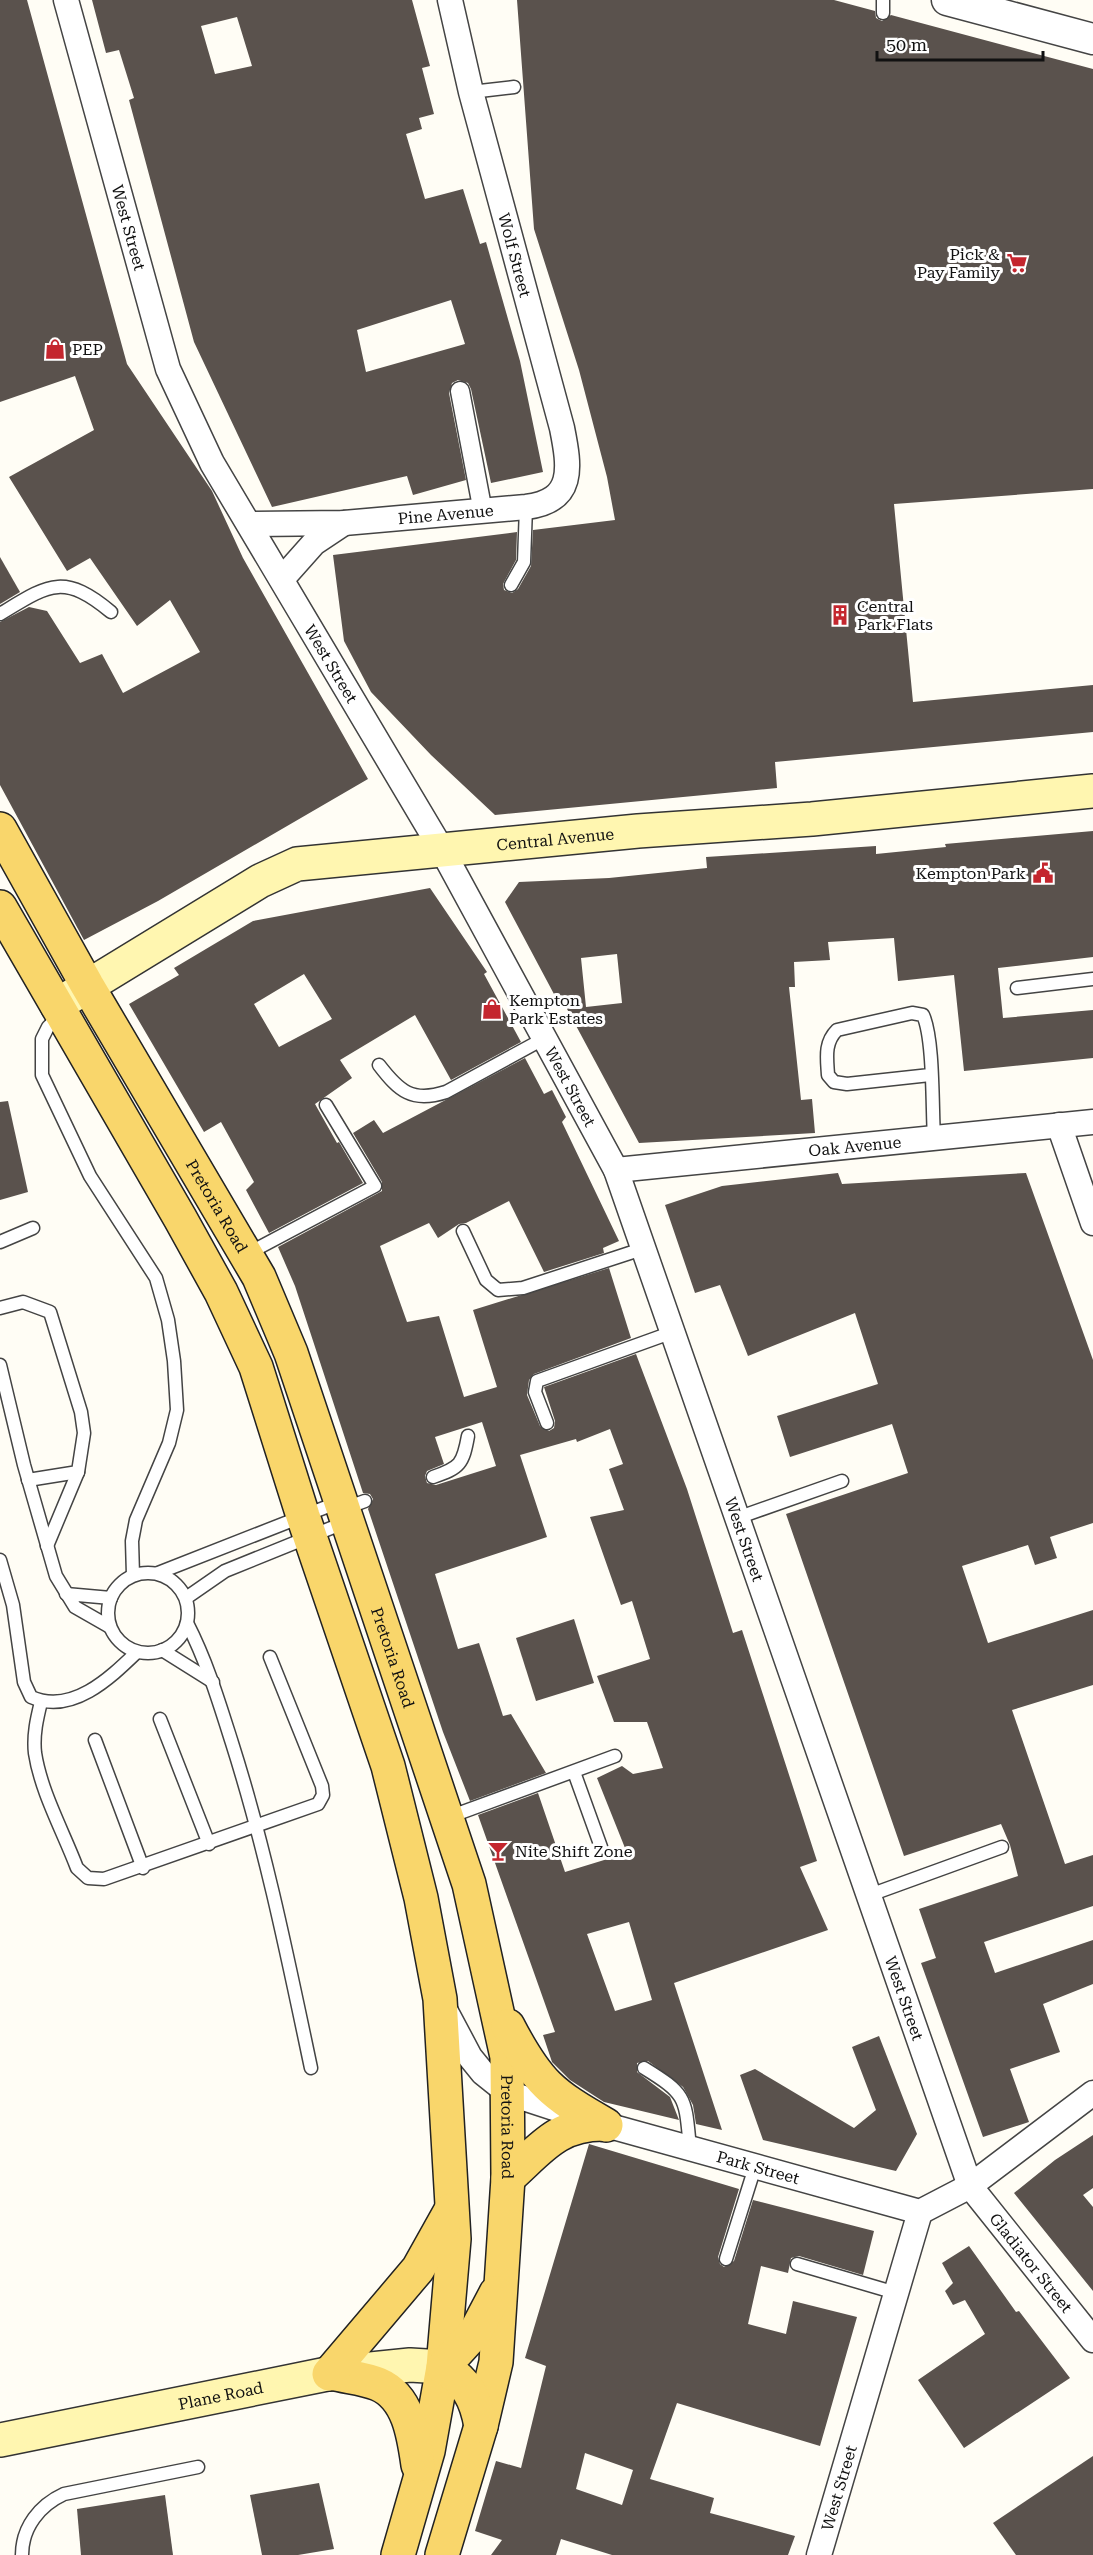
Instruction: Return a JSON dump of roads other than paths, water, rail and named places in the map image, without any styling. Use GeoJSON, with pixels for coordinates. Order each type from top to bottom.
{"type":"FeatureCollection","features":[{"type":"Feature","properties":{"kind":"main road","name":"Central Avenue"},"geometry":{"type":"LineString","coordinates":[[59,1009],[87,985],[260,881],[291,865],[813,819],[1093,791]]}},
{"type":"Feature","properties":{"kind":"main road","name":"Pretoria Road"},"geometry":{"type":"LineString","coordinates":[[0,829],[87,985],[259,1277],[291,1353],[349,1508],[469,1884],[507,2057],[508,2178],[496,2362],[481,2426],[442,2555]]}},
{"type":"Feature","properties":{"kind":"main road"},"geometry":{"type":"LineString","coordinates":[[0,907],[221,1292],[256,1367],[387,1766],[421,1898],[440,1999],[454,2203],[454,2239],[442,2367],[428,2451],[398,2555]]}},
{"type":"Feature","properties":{"kind":"main road"},"geometry":{"type":"LineString","coordinates":[[497,2006],[521,2051],[544,2083],[556,2095],[604,2124]]}},
{"type":"Feature","properties":{"kind":"main road"},"geometry":{"type":"LineString","coordinates":[[508,2178],[556,2134],[585,2124],[604,2124]]}},
{"type":"Feature","properties":{"kind":"main road"},"geometry":{"type":"LineString","coordinates":[[420,2476],[414,2435],[406,2412],[392,2393],[379,2384],[331,2373],[417,2269],[454,2203]]}},
{"type":"Feature","properties":{"kind":"main road"},"geometry":{"type":"LineString","coordinates":[[442,2367],[476,2331],[503,2281]]}},
{"type":"Feature","properties":{"kind":"main road","name":"Plane Road"},"geometry":{"type":"LineString","coordinates":[[0,2440],[331,2373],[410,2365],[442,2367]]}},
{"type":"Feature","properties":{"kind":"main road"},"geometry":{"type":"LineString","coordinates":[[442,2367],[457,2376],[469,2388],[478,2405],[481,2426]]}},
{"type":"Feature","properties":{"kind":"street","name":"West Street"},"geometry":{"type":"LineString","coordinates":[[66,0],[168,369],[212,463],[442,850],[616,1170],[970,2187]]}},
{"type":"Feature","properties":{"kind":"street","name":"Wolf Street"},"geometry":{"type":"LineString","coordinates":[[450,0],[471,92],[566,447],[563,486],[558,497],[536,505]]}},
{"type":"Feature","properties":{"kind":"street"},"geometry":{"type":"LineString","coordinates":[[947,0],[1093,39]]}},
{"type":"Feature","properties":{"kind":"street"},"geometry":{"type":"LineString","coordinates":[[460,391],[483,512]]}},
{"type":"Feature","properties":{"kind":"street","name":"Pine Avenue"},"geometry":{"type":"LineString","coordinates":[[250,524],[344,523],[483,512],[536,505]]}},
{"type":"Feature","properties":{"kind":"street","name":"Pine Avenue"},"geometry":{"type":"LineString","coordinates":[[282,579],[314,543],[344,523]]}},
{"type":"Feature","properties":{"kind":"street","name":"Oak Avenue"},"geometry":{"type":"LineString","coordinates":[[616,1170],[1093,1122]]}},
{"type":"Feature","properties":{"kind":"street"},"geometry":{"type":"LineString","coordinates":[[1059,1125],[1093,1223]]}},
{"type":"Feature","properties":{"kind":"street","name":"Park Street"},"geometry":{"type":"LineString","coordinates":[[440,1999],[470,2057],[483,2073],[508,2093],[604,2124],[920,2212]]}},
{"type":"Feature","properties":{"kind":"street"},"geometry":{"type":"LineString","coordinates":[[920,2212],[970,2187],[1093,2093]]}},
{"type":"Feature","properties":{"kind":"street","name":"Gladiator Street"},"geometry":{"type":"LineString","coordinates":[[970,2187],[1093,2340]]}},
{"type":"Feature","properties":{"kind":"street","name":"West Street"},"geometry":{"type":"LineString","coordinates":[[819,2555],[920,2212]]}},
{"type":"Feature","properties":{"kind":"lane"},"geometry":{"type":"LineString","coordinates":[[883,0],[883,13]]}},
{"type":"Feature","properties":{"kind":"lane"},"geometry":{"type":"LineString","coordinates":[[471,92],[514,87]]}},
{"type":"Feature","properties":{"kind":"lane"},"geometry":{"type":"LineString","coordinates":[[511,585],[524,562],[536,505]]}},
{"type":"Feature","properties":{"kind":"lane"},"geometry":{"type":"LineString","coordinates":[[0,614],[38,592],[72,587],[89,594],[111,612]]}},
{"type":"Feature","properties":{"kind":"lane"},"geometry":{"type":"LineString","coordinates":[[1017,988],[1093,979]]}},
{"type":"Feature","properties":{"kind":"lane"},"geometry":{"type":"LineString","coordinates":[[59,1009],[42,1039],[42,1075],[90,1176],[156,1278],[168,1320],[174,1361],[177,1410],[169,1443],[136,1520],[132,1541],[133,1575]]}},
{"type":"Feature","properties":{"kind":"lane"},"geometry":{"type":"LineString","coordinates":[[930,1075],[847,1084],[834,1082],[828,1075],[826,1051],[829,1038],[837,1030],[912,1013],[923,1015],[927,1024],[934,1138]]}},
{"type":"Feature","properties":{"kind":"lane"},"geometry":{"type":"LineString","coordinates":[[379,1065],[394,1085],[412,1095],[431,1097],[446,1092],[545,1038]]}},
{"type":"Feature","properties":{"kind":"lane"},"geometry":{"type":"LineString","coordinates":[[246,1255],[375,1186],[326,1105]]}},
{"type":"Feature","properties":{"kind":"lane"},"geometry":{"type":"LineString","coordinates":[[0,1242],[33,1228]]}},
{"type":"Feature","properties":{"kind":"lane"},"geometry":{"type":"LineString","coordinates":[[463,1231],[486,1280],[498,1290],[535,1285],[642,1249]]}},
{"type":"Feature","properties":{"kind":"lane"},"geometry":{"type":"LineString","coordinates":[[0,1308],[23,1302],[50,1312],[81,1412],[84,1433],[78,1472],[47,1546]]}},
{"type":"Feature","properties":{"kind":"lane"},"geometry":{"type":"LineString","coordinates":[[547,1423],[535,1392],[537,1381],[673,1332]]}},
{"type":"Feature","properties":{"kind":"lane"},"geometry":{"type":"LineString","coordinates":[[0,1365],[28,1480],[56,1576],[66,1594],[81,1612],[110,1627]]}},
{"type":"Feature","properties":{"kind":"lane"},"geometry":{"type":"LineString","coordinates":[[433,1478],[459,1466],[465,1454],[468,1436]]}},
{"type":"Feature","properties":{"kind":"lane"},"geometry":{"type":"LineString","coordinates":[[28,1480],[78,1472]]}},
{"type":"Feature","properties":{"kind":"lane"},"geometry":{"type":"LineString","coordinates":[[737,1518],[842,1481]]}},
{"type":"Feature","properties":{"kind":"lane"},"geometry":{"type":"LineString","coordinates":[[186,1598],[225,1571],[307,1527],[349,1508]]}},
{"type":"Feature","properties":{"kind":"lane"},"geometry":{"type":"LineString","coordinates":[[187,1623],[182,1635],[162,1650],[137,1652],[116,1638],[107,1615],[111,1598],[122,1581],[133,1575],[158,1574],[307,1527],[349,1508]]}},
{"type":"Feature","properties":{"kind":"lane"},"geometry":{"type":"LineString","coordinates":[[0,1560],[13,1605],[24,1682],[31,1697],[41,1702],[66,1700],[90,1691],[106,1682],[137,1652]]}},
{"type":"Feature","properties":{"kind":"lane"},"geometry":{"type":"LineString","coordinates":[[158,1574],[170,1579],[186,1598],[187,1623],[207,1664],[213,1683],[257,1827],[278,1908],[311,2068]]}},
{"type":"Feature","properties":{"kind":"lane"},"geometry":{"type":"LineString","coordinates":[[66,1594],[111,1598]]}},
{"type":"Feature","properties":{"kind":"lane"},"geometry":{"type":"LineString","coordinates":[[162,1650],[213,1683]]}},
{"type":"Feature","properties":{"kind":"lane"},"geometry":{"type":"LineString","coordinates":[[41,1702],[35,1725],[35,1752],[45,1785],[77,1868],[88,1878],[104,1880],[318,1804],[323,1795],[322,1786],[270,1657]]}},
{"type":"Feature","properties":{"kind":"lane"},"geometry":{"type":"LineString","coordinates":[[160,1719],[209,1844]]}},
{"type":"Feature","properties":{"kind":"lane"},"geometry":{"type":"LineString","coordinates":[[95,1740],[143,1868]]}},
{"type":"Feature","properties":{"kind":"lane"},"geometry":{"type":"LineString","coordinates":[[448,1818],[615,1756]]}},
{"type":"Feature","properties":{"kind":"lane"},"geometry":{"type":"LineString","coordinates":[[574,1772],[601,1847]]}},
{"type":"Feature","properties":{"kind":"lane"},"geometry":{"type":"LineString","coordinates":[[867,1896],[1002,1847]]}},
{"type":"Feature","properties":{"kind":"lane"},"geometry":{"type":"LineString","coordinates":[[644,2067],[674,2086],[680,2093],[685,2106],[690,2148]]}},
{"type":"Feature","properties":{"kind":"lane"},"geometry":{"type":"LineString","coordinates":[[726,2259],[755,2167]]}},
{"type":"Feature","properties":{"kind":"lane"},"geometry":{"type":"LineString","coordinates":[[798,2264],[896,2293]]}},
{"type":"Feature","properties":{"kind":"lane"},"geometry":{"type":"LineString","coordinates":[[22,2555],[23,2542],[34,2517],[39,2509],[58,2496],[198,2467]]}},
{"type":"Feature","properties":{"kind":"place","name":"Pick & Pay Family"},"geometry":{"type":"Point","coordinates":[1017,263]}},
{"type":"Feature","properties":{"kind":"place","name":"PEP"},"geometry":{"type":"Point","coordinates":[55,349]}},
{"type":"Feature","properties":{"kind":"place","name":"Central Park Flats"},"geometry":{"type":"Point","coordinates":[840,615]}},
{"type":"Feature","properties":{"kind":"place","name":"Kempton Park"},"geometry":{"type":"Point","coordinates":[1043,873]}},
{"type":"Feature","properties":{"kind":"place","name":"Kempton Park Estates"},"geometry":{"type":"Point","coordinates":[492,1009]}},
{"type":"Feature","properties":{"kind":"place","name":"Nite Shift Zone"},"geometry":{"type":"Point","coordinates":[498,1851]}}]}
